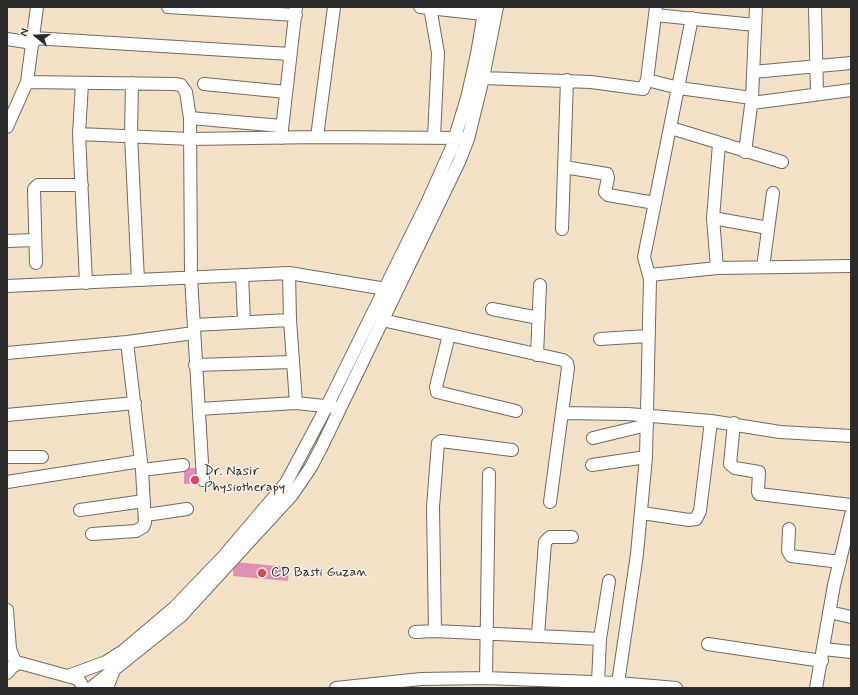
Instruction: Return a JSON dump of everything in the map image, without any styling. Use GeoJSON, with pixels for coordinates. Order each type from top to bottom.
{"type":"FeatureCollection","features":[{"type":"Feature","properties":{"kind":"street"},"geometry":{"type":"LineString","coordinates":[[7,127],[27,82],[37,7]]}},
{"type":"Feature","properties":{"kind":"street"},"geometry":{"type":"LineString","coordinates":[[168,7],[296,11],[282,126],[282,138]]}},
{"type":"Feature","properties":{"kind":"street"},"geometry":{"type":"LineString","coordinates":[[318,137],[334,7]]}},
{"type":"Feature","properties":{"kind":"street"},"geometry":{"type":"LineString","coordinates":[[745,152],[752,100],[756,7]]}},
{"type":"Feature","properties":{"kind":"street"},"geometry":{"type":"LineString","coordinates":[[815,7],[815,67],[817,94]]}},
{"type":"Feature","properties":{"kind":"street"},"geometry":{"type":"LineString","coordinates":[[434,137],[438,53],[427,8],[490,11]]}},
{"type":"Feature","properties":{"kind":"street"},"geometry":{"type":"LineString","coordinates":[[92,688],[181,616],[292,495],[322,446],[438,207],[468,139],[483,78],[490,11]]}},
{"type":"Feature","properties":{"kind":"street"},"geometry":{"type":"LineString","coordinates":[[68,676],[106,662],[123,651],[175,607],[224,556],[277,496],[296,466],[327,406],[427,203],[454,138],[490,11]]}},
{"type":"Feature","properties":{"kind":"street"},"geometry":{"type":"LineString","coordinates":[[483,78],[567,80],[591,82],[640,90],[645,87],[647,80],[655,11],[692,18],[755,24]]}},
{"type":"Feature","properties":{"kind":"street"},"geometry":{"type":"LineString","coordinates":[[608,684],[642,513],[646,457],[650,274],[644,261],[644,257],[692,18]]}},
{"type":"Feature","properties":{"kind":"street"},"geometry":{"type":"LineString","coordinates":[[7,39],[290,54]]}},
{"type":"Feature","properties":{"kind":"street"},"geometry":{"type":"LineString","coordinates":[[753,72],[851,63]]}},
{"type":"Feature","properties":{"kind":"street"},"geometry":{"type":"LineString","coordinates":[[562,229],[567,80]]}},
{"type":"Feature","properties":{"kind":"street"},"geometry":{"type":"LineString","coordinates":[[647,80],[679,88],[752,100],[851,90]]}},
{"type":"Feature","properties":{"kind":"street"},"geometry":{"type":"LineString","coordinates":[[27,82],[175,84],[181,86],[186,92],[190,118],[191,277],[203,480]]}},
{"type":"Feature","properties":{"kind":"street"},"geometry":{"type":"LineString","coordinates":[[82,83],[79,134],[86,283]]}},
{"type":"Feature","properties":{"kind":"street"},"geometry":{"type":"LineString","coordinates":[[132,84],[132,136],[138,280]]}},
{"type":"Feature","properties":{"kind":"street"},"geometry":{"type":"LineString","coordinates":[[204,84],[286,92]]}},
{"type":"Feature","properties":{"kind":"street"},"geometry":{"type":"LineString","coordinates":[[190,118],[282,126]]}},
{"type":"Feature","properties":{"kind":"street"},"geometry":{"type":"LineString","coordinates":[[671,128],[745,152],[782,162]]}},
{"type":"Feature","properties":{"kind":"street"},"geometry":{"type":"LineString","coordinates":[[79,134],[190,140],[318,137],[434,137],[468,139]]}},
{"type":"Feature","properties":{"kind":"street"},"geometry":{"type":"LineString","coordinates":[[717,268],[713,218],[719,144]]}},
{"type":"Feature","properties":{"kind":"street"},"geometry":{"type":"LineString","coordinates":[[564,167],[607,174],[608,178],[605,192],[608,195],[655,203]]}},
{"type":"Feature","properties":{"kind":"street"},"geometry":{"type":"LineString","coordinates":[[36,263],[33,192],[36,186],[82,185]]}},
{"type":"Feature","properties":{"kind":"street"},"geometry":{"type":"LineString","coordinates":[[763,267],[773,193]]}},
{"type":"Feature","properties":{"kind":"street"},"geometry":{"type":"LineString","coordinates":[[713,218],[768,228]]}},
{"type":"Feature","properties":{"kind":"street"},"geometry":{"type":"LineString","coordinates":[[7,241],[35,240]]}},
{"type":"Feature","properties":{"kind":"street"},"geometry":{"type":"LineString","coordinates":[[650,274],[717,268],[851,266]]}},
{"type":"Feature","properties":{"kind":"street"},"geometry":{"type":"LineString","coordinates":[[7,286],[290,273],[396,291]]}},
{"type":"Feature","properties":{"kind":"street"},"geometry":{"type":"LineString","coordinates":[[290,273],[290,320],[296,403]]}},
{"type":"Feature","properties":{"kind":"street"},"geometry":{"type":"LineString","coordinates":[[242,275],[244,321]]}},
{"type":"Feature","properties":{"kind":"street"},"geometry":{"type":"LineString","coordinates":[[537,355],[540,285]]}},
{"type":"Feature","properties":{"kind":"street"},"geometry":{"type":"LineString","coordinates":[[492,309],[538,318]]}},
{"type":"Feature","properties":{"kind":"street"},"geometry":{"type":"LineString","coordinates":[[7,353],[127,342],[244,321],[290,320]]}},
{"type":"Feature","properties":{"kind":"street"},"geometry":{"type":"LineString","coordinates":[[382,320],[563,360],[568,365],[550,502]]}},
{"type":"Feature","properties":{"kind":"street"},"geometry":{"type":"LineString","coordinates":[[449,335],[436,387],[437,392],[516,411]]}},
{"type":"Feature","properties":{"kind":"street"},"geometry":{"type":"LineString","coordinates":[[600,339],[648,336]]}},
{"type":"Feature","properties":{"kind":"street"},"geometry":{"type":"LineString","coordinates":[[92,534],[136,531],[143,527],[146,515],[142,466],[127,342]]}},
{"type":"Feature","properties":{"kind":"street"},"geometry":{"type":"LineString","coordinates":[[195,365],[292,362]]}},
{"type":"Feature","properties":{"kind":"street"},"geometry":{"type":"LineString","coordinates":[[7,415],[135,403]]}},
{"type":"Feature","properties":{"kind":"street"},"geometry":{"type":"LineString","coordinates":[[199,409],[296,403],[341,408]]}},
{"type":"Feature","properties":{"kind":"street"},"geometry":{"type":"LineString","coordinates":[[562,413],[646,420],[711,421],[734,423],[780,432],[851,436]]}},
{"type":"Feature","properties":{"kind":"street"},"geometry":{"type":"LineString","coordinates":[[593,438],[646,420]]}},
{"type":"Feature","properties":{"kind":"street"},"geometry":{"type":"LineString","coordinates":[[642,513],[689,520],[696,519],[700,511],[711,421]]}},
{"type":"Feature","properties":{"kind":"street"},"geometry":{"type":"LineString","coordinates":[[734,423],[730,464],[735,468],[758,472],[758,492],[760,494],[851,505]]}},
{"type":"Feature","properties":{"kind":"street"},"geometry":{"type":"LineString","coordinates":[[435,631],[433,507],[438,443],[441,441],[512,450]]}},
{"type":"Feature","properties":{"kind":"street"},"geometry":{"type":"LineString","coordinates":[[7,457],[42,457]]}},
{"type":"Feature","properties":{"kind":"street"},"geometry":{"type":"LineString","coordinates":[[592,465],[646,457]]}},
{"type":"Feature","properties":{"kind":"street"},"geometry":{"type":"LineString","coordinates":[[7,482],[142,466],[183,465]]}},
{"type":"Feature","properties":{"kind":"street"},"geometry":{"type":"LineString","coordinates":[[489,474],[486,633],[494,681]]}},
{"type":"Feature","properties":{"kind":"street"},"geometry":{"type":"LineString","coordinates":[[80,510],[144,501]]}},
{"type":"Feature","properties":{"kind":"street"},"geometry":{"type":"LineString","coordinates":[[146,515],[187,509]]}},
{"type":"Feature","properties":{"kind":"street"},"geometry":{"type":"LineString","coordinates":[[816,688],[822,661],[829,612],[851,515]]}},
{"type":"Feature","properties":{"kind":"street"},"geometry":{"type":"LineString","coordinates":[[789,529],[788,551],[791,556],[840,562]]}},
{"type":"Feature","properties":{"kind":"street"},"geometry":{"type":"LineString","coordinates":[[538,635],[545,542],[550,537],[572,537]]}},
{"type":"Feature","properties":{"kind":"street"},"geometry":{"type":"LineString","coordinates":[[608,684],[600,639],[609,581]]}},
{"type":"Feature","properties":{"kind":"street"},"geometry":{"type":"LineString","coordinates":[[7,610],[10,670]]}},
{"type":"Feature","properties":{"kind":"street"},"geometry":{"type":"LineString","coordinates":[[829,612],[851,617]]}},
{"type":"Feature","properties":{"kind":"street"},"geometry":{"type":"LineString","coordinates":[[415,632],[435,631],[600,639]]}},
{"type":"Feature","properties":{"kind":"street"},"geometry":{"type":"LineString","coordinates":[[708,644],[822,661]]}},
{"type":"Feature","properties":{"kind":"street"},"geometry":{"type":"LineString","coordinates":[[824,649],[851,652]]}},
{"type":"Feature","properties":{"kind":"street"},"geometry":{"type":"LineString","coordinates":[[10,670],[20,663],[78,679],[84,688]]}},
{"type":"Feature","properties":{"kind":"street"},"geometry":{"type":"LineString","coordinates":[[107,688],[115,669]]}},
{"type":"Feature","properties":{"kind":"street"},"geometry":{"type":"LineString","coordinates":[[336,688],[422,679],[453,683],[494,681],[556,684],[608,684],[676,688]]}},
{"type":"Feature","properties":{"kind":"building"},"geometry":{"type":"Polygon","coordinates":[[[184,468],[199,468],[200,483],[184,484],[184,468]]]}},
{"type":"Feature","properties":{"kind":"building"},"geometry":{"type":"Polygon","coordinates":[[[234,562],[289,567],[288,581],[233,576],[234,562]]]}},
{"type":"Feature","properties":{"kind":"place","name":"Dr. Nasir Physiotherapy"},"geometry":{"type":"Point","coordinates":[195,480]}},
{"type":"Feature","properties":{"kind":"place","name":"CD Basti Guzan"},"geometry":{"type":"Point","coordinates":[262,573]}}]}
